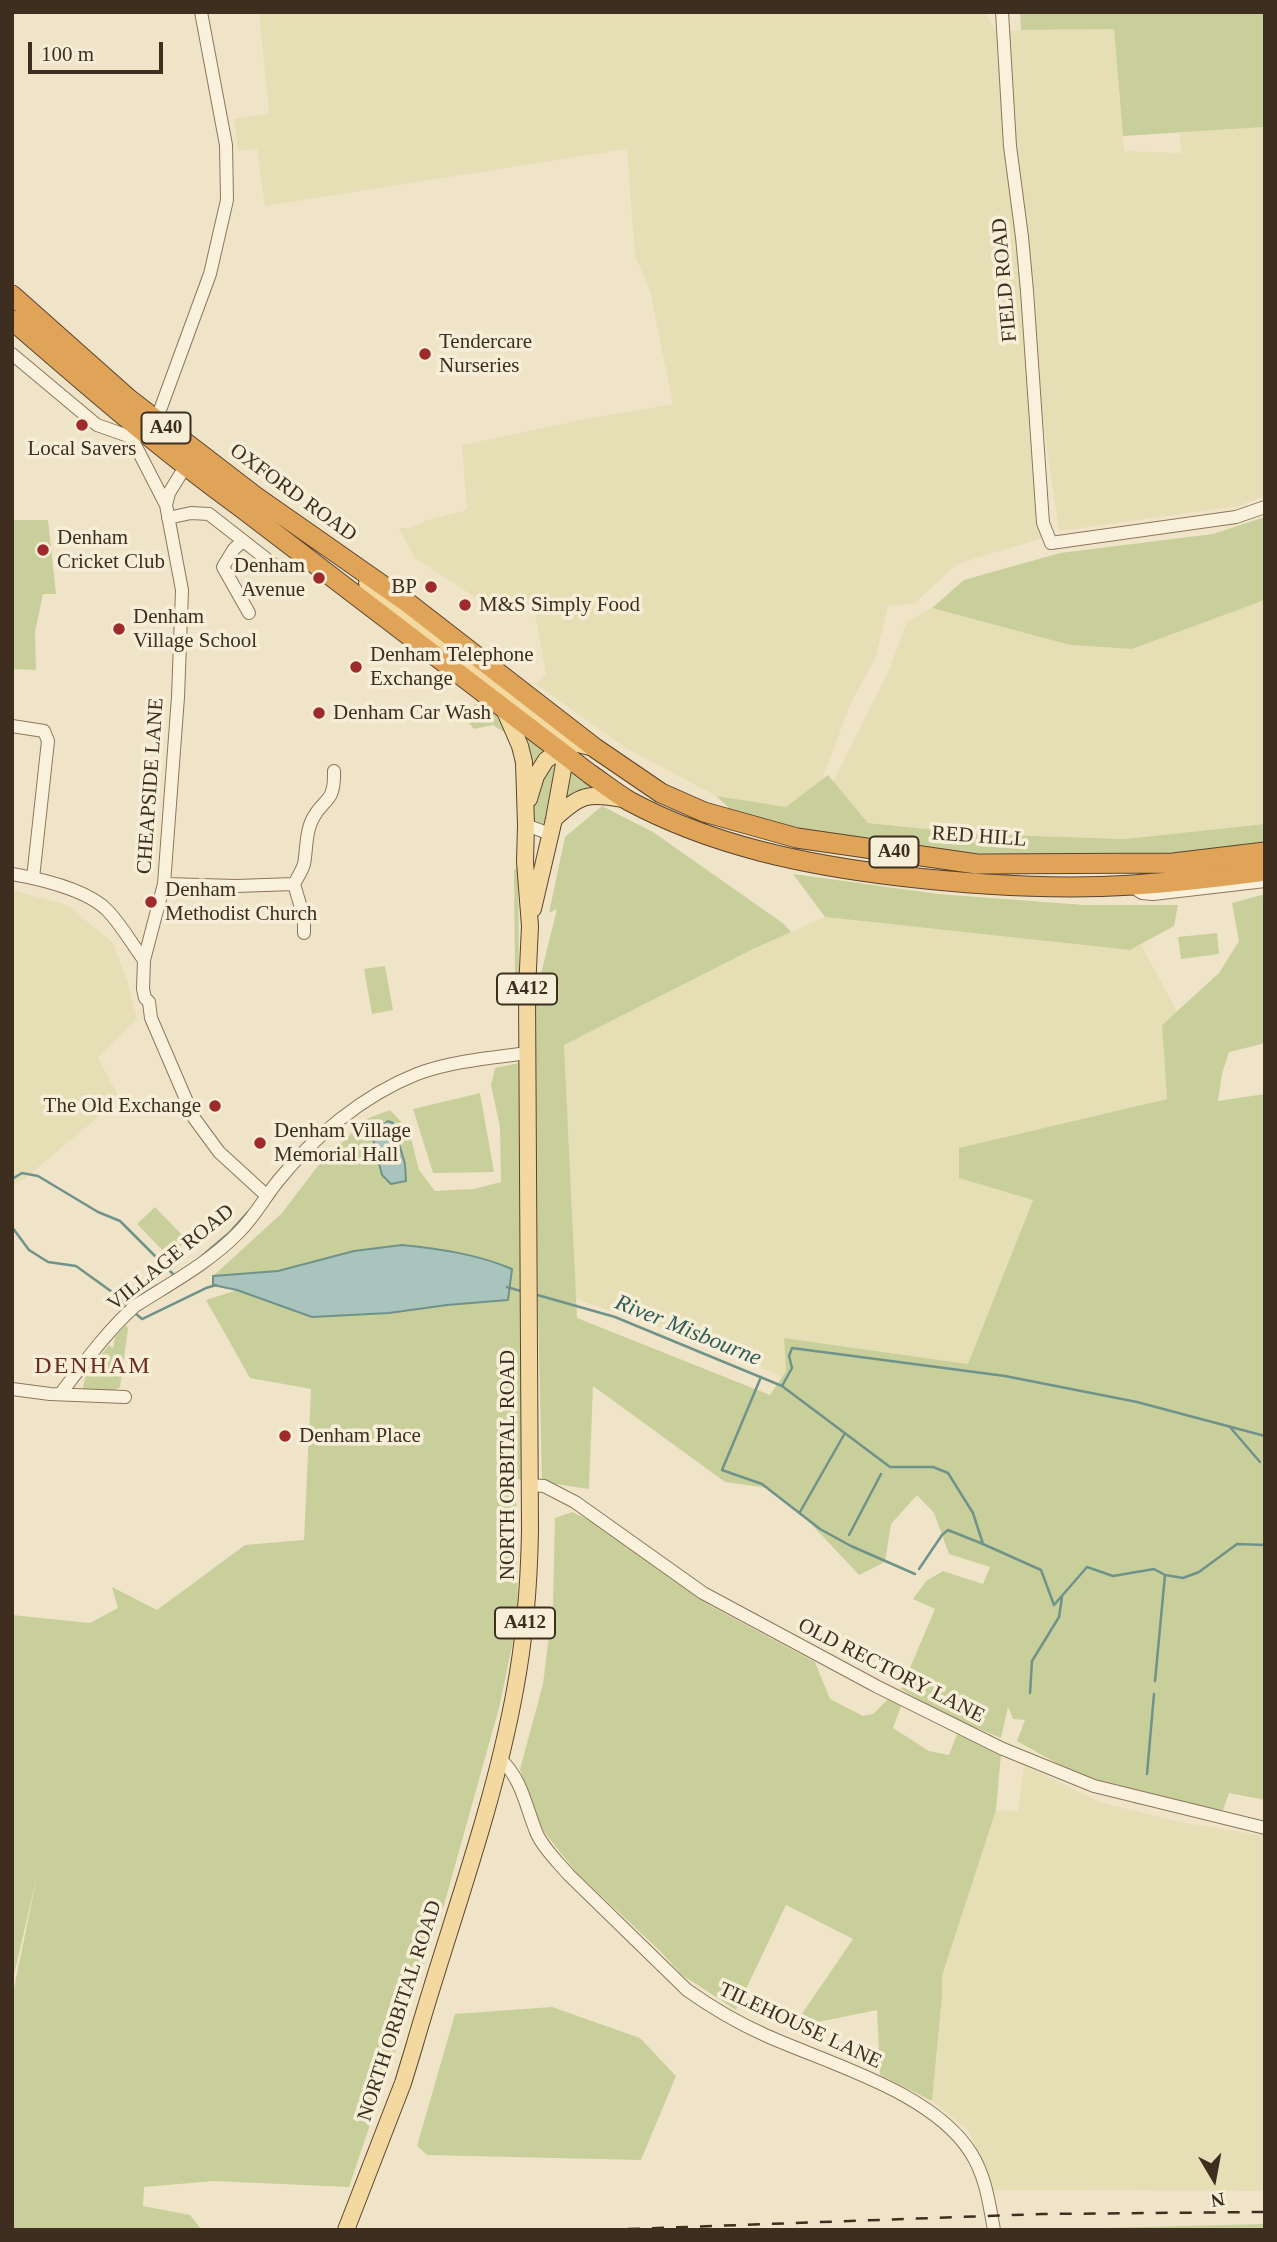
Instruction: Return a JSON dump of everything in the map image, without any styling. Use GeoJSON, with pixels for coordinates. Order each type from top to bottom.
{"type":"FeatureCollection","features":[{"type":"Feature","properties":{"kind":"highway","name":"OXFORD ROAD"},"geometry":{"type":"LineString","coordinates":[[12,295],[156,421],[255,496],[446,632],[555,718]]}},
{"type":"Feature","properties":{"kind":"highway","name":"OXFORD ROAD"},"geometry":{"type":"LineString","coordinates":[[12,320],[186,467],[504,709]]}},
{"type":"Feature","properties":{"kind":"highway","name":"A40"},"geometry":{"type":"LineString","coordinates":[[504,709],[628,800],[726,842],[790,859],[961,883],[1035,886],[1130,885],[1265,872]]}},
{"type":"Feature","properties":{"kind":"highway","name":"RED HILL"},"geometry":{"type":"LineString","coordinates":[[555,718],[661,793],[704,812],[797,838],[977,864],[1173,863],[1265,852]]}},
{"type":"Feature","properties":{"kind":"main road"},"geometry":{"type":"LineString","coordinates":[[329,548],[400,613],[557,733],[560,751]]}},
{"type":"Feature","properties":{"kind":"main road","name":"NORTH ORBITAL ROAD"},"geometry":{"type":"LineString","coordinates":[[346,2230],[403,2084],[500,1759],[524,1637],[529,1584],[530,926],[525,862],[524,762],[511,739],[504,709]]}},
{"type":"Feature","properties":{"kind":"main road"},"geometry":{"type":"LineString","coordinates":[[526,820],[532,787],[542,765],[570,744],[595,748]]}},
{"type":"Feature","properties":{"kind":"main road","name":"NORTH ORBITAL ROAD"},"geometry":{"type":"LineString","coordinates":[[530,926],[564,764],[560,751]]}},
{"type":"Feature","properties":{"kind":"main road"},"geometry":{"type":"LineString","coordinates":[[552,827],[575,800],[604,795],[628,800]]}},
{"type":"Feature","properties":{"kind":"street"},"geometry":{"type":"LineString","coordinates":[[201,12],[226,145],[227,200],[210,274],[156,421],[189,457],[186,467],[169,493],[167,511],[209,514],[278,568]]}},
{"type":"Feature","properties":{"kind":"street","name":"FIELD ROAD"},"geometry":{"type":"LineString","coordinates":[[1002,12],[1010,145],[1026,278],[1043,523],[1051,542],[1236,517],[1265,507]]}},
{"type":"Feature","properties":{"kind":"street","name":"CHEAPSIDE LANE"},"geometry":{"type":"LineString","coordinates":[[15,362],[97,425],[131,437],[167,511],[182,590],[178,696],[164,884],[144,960],[143,989],[149,1002],[151,1017],[194,1118],[219,1152],[267,1196]]}},
{"type":"Feature","properties":{"kind":"street"},"geometry":{"type":"LineString","coordinates":[[243,541],[234,549],[223,567],[249,613]]}},
{"type":"Feature","properties":{"kind":"street"},"geometry":{"type":"LineString","coordinates":[[12,726],[44,731],[48,741],[33,878]]}},
{"type":"Feature","properties":{"kind":"street"},"geometry":{"type":"LineString","coordinates":[[304,933],[304,918],[294,884],[304,866],[305,841],[312,818],[329,800],[335,787],[334,771]]}},
{"type":"Feature","properties":{"kind":"street"},"geometry":{"type":"LineString","coordinates":[[526,820],[552,827]]}},
{"type":"Feature","properties":{"kind":"street"},"geometry":{"type":"LineString","coordinates":[[525,862],[544,857]]}},
{"type":"Feature","properties":{"kind":"street"},"geometry":{"type":"LineString","coordinates":[[12,874],[71,888],[107,910],[144,960]]}},
{"type":"Feature","properties":{"kind":"street"},"geometry":{"type":"LineString","coordinates":[[1130,885],[1142,893],[1153,894],[1265,881]]}},
{"type":"Feature","properties":{"kind":"street"},"geometry":{"type":"LineString","coordinates":[[164,884],[294,884]]}},
{"type":"Feature","properties":{"kind":"street","name":"VILLAGE ROAD"},"geometry":{"type":"LineString","coordinates":[[61,1394],[93,1352],[131,1310],[184,1276],[238,1233],[305,1151],[345,1116],[391,1086],[419,1074],[470,1060],[528,1053]]}},
{"type":"Feature","properties":{"kind":"street"},"geometry":{"type":"LineString","coordinates":[[12,1389],[50,1394],[125,1397]]}},
{"type":"Feature","properties":{"kind":"street","name":"OLD RECTORY LANE"},"geometry":{"type":"LineString","coordinates":[[529,1485],[544,1486],[575,1502],[702,1593],[876,1686],[1003,1749],[1094,1786],[1265,1828]]}},
{"type":"Feature","properties":{"kind":"street","name":"TILEHOUSE LANE"},"geometry":{"type":"LineString","coordinates":[[500,1759],[514,1776],[538,1837],[550,1854],[687,1990],[706,2004],[763,2034],[882,2085],[941,2119],[963,2143],[980,2169],[994,2230]]}},
{"type":"Feature","properties":{"kind":"shaded area"},"geometry":{"type":"Polygon","coordinates":[[[259,12],[984,12],[996,31],[1114,28],[1124,151],[1181,153],[1180,133],[1265,127],[1265,496],[1238,506],[1059,531],[1035,366],[1043,538],[957,564],[914,604],[888,606],[876,656],[850,705],[822,780],[786,807],[716,796],[626,748],[536,684],[546,674],[533,603],[491,610],[414,557],[399,528],[410,528],[427,520],[467,510],[462,445],[673,404],[650,291],[635,256],[627,149],[265,206],[257,149],[238,151],[234,119],[269,114],[259,12]]]}},
{"type":"Feature","properties":{"kind":"shaded area"},"geometry":{"type":"Polygon","coordinates":[[[1265,600],[1265,824],[1125,839],[974,834],[868,823],[833,782],[887,675],[907,622],[932,608],[1070,645],[1132,649],[1265,600]]]}},
{"type":"Feature","properties":{"kind":"shaded area"},"geometry":{"type":"Polygon","coordinates":[[[12,890],[67,905],[113,943],[128,983],[137,1020],[98,1058],[120,1099],[24,1179],[12,1185],[12,890]]]}},
{"type":"Feature","properties":{"kind":"shaded area"},"geometry":{"type":"Polygon","coordinates":[[[825,917],[1130,950],[1141,945],[1177,1011],[1162,1025],[1167,1099],[960,1148],[959,1178],[1033,1199],[968,1364],[784,1338],[786,1371],[781,1377],[717,1347],[576,1299],[564,1045],[751,950],[825,917]]]}},
{"type":"Feature","properties":{"kind":"shaded area"},"geometry":{"type":"Polygon","coordinates":[[[1024,1765],[1102,1803],[1175,1821],[1265,1836],[1265,2191],[994,2190],[968,2130],[932,2101],[942,1976],[996,1810],[1018,1811],[1024,1765]]]}},
{"type":"Feature","properties":{"kind":"green space"},"geometry":{"type":"Polygon","coordinates":[[[1020,12],[1265,12],[1265,127],[1123,136],[1114,29],[1021,30],[1020,12]]]}},
{"type":"Feature","properties":{"kind":"green space"},"geometry":{"type":"Polygon","coordinates":[[[1265,517],[1265,600],[1132,649],[1070,645],[932,608],[964,580],[1060,553],[1213,534],[1265,517]]]}},
{"type":"Feature","properties":{"kind":"green space"},"geometry":{"type":"Polygon","coordinates":[[[12,520],[48,520],[56,594],[43,594],[35,632],[36,670],[12,669],[12,520]]]}},
{"type":"Feature","properties":{"kind":"green space"},"geometry":{"type":"Polygon","coordinates":[[[479,703],[499,717],[507,734],[493,725],[474,729],[465,718],[474,705],[479,703]]]}},
{"type":"Feature","properties":{"kind":"green space"},"geometry":{"type":"Polygon","coordinates":[[[521,728],[548,748],[534,764],[528,777],[521,728]]]}},
{"type":"Feature","properties":{"kind":"green space"},"geometry":{"type":"Polygon","coordinates":[[[556,757],[553,793],[543,826],[533,822],[536,794],[556,757]]]}},
{"type":"Feature","properties":{"kind":"green space"},"geometry":{"type":"Polygon","coordinates":[[[571,766],[606,792],[561,808],[571,766]]]}},
{"type":"Feature","properties":{"kind":"green space"},"geometry":{"type":"Polygon","coordinates":[[[828,775],[868,823],[974,834],[1125,839],[1265,824],[1265,842],[1210,850],[1096,858],[945,852],[739,817],[716,796],[786,807],[828,775]]]}},
{"type":"Feature","properties":{"kind":"green space"},"geometry":{"type":"Polygon","coordinates":[[[602,806],[653,832],[784,924],[791,932],[564,1045],[577,1318],[770,1395],[786,1371],[784,1338],[968,1364],[1033,1200],[959,1178],[959,1148],[1167,1099],[1162,1025],[1219,973],[1239,941],[1232,903],[1265,894],[1265,1040],[1262,1044],[1229,1052],[1218,1101],[1265,1094],[1265,1800],[1229,1793],[1222,1813],[1134,1804],[1133,1789],[1097,1786],[1017,1741],[1025,1720],[1013,1719],[1008,1707],[1001,1738],[945,1715],[901,1689],[935,1609],[913,1599],[926,1581],[943,1571],[983,1584],[990,1567],[949,1554],[934,1513],[917,1495],[891,1524],[885,1562],[859,1575],[800,1512],[768,1488],[725,1482],[593,1386],[589,1489],[542,1482],[531,1014],[557,909],[549,913],[565,837],[602,806]]]}},
{"type":"Feature","properties":{"kind":"green space"},"geometry":{"type":"Polygon","coordinates":[[[518,866],[519,974],[515,976],[514,871],[518,866]]]}},
{"type":"Feature","properties":{"kind":"green space"},"geometry":{"type":"Polygon","coordinates":[[[793,874],[938,894],[1085,905],[1178,905],[1174,926],[1130,950],[825,917],[793,874]]]}},
{"type":"Feature","properties":{"kind":"green space"},"geometry":{"type":"Polygon","coordinates":[[[1217,933],[1219,954],[1181,959],[1178,937],[1217,933]]]}},
{"type":"Feature","properties":{"kind":"green space"},"geometry":{"type":"Polygon","coordinates":[[[385,966],[393,1010],[372,1014],[364,969],[385,966]]]}},
{"type":"Feature","properties":{"kind":"green space"},"geometry":{"type":"Polygon","coordinates":[[[524,1044],[529,1480],[516,1479],[518,1618],[499,1708],[442,1912],[349,2187],[214,2181],[144,2187],[143,2206],[190,2215],[202,2230],[12,2230],[12,1998],[37,1876],[12,1983],[12,1615],[90,1623],[118,1608],[112,1587],[157,1610],[245,1545],[304,1540],[311,1389],[250,1378],[206,1300],[237,1290],[312,1317],[389,1313],[508,1300],[512,1269],[402,1245],[354,1251],[278,1271],[213,1276],[282,1213],[317,1167],[366,1119],[390,1110],[409,1130],[419,1170],[435,1191],[474,1189],[501,1182],[500,1127],[491,1085],[495,1068],[519,1063],[524,1044]]]}},
{"type":"Feature","properties":{"kind":"green space"},"geometry":{"type":"Polygon","coordinates":[[[480,1093],[494,1172],[433,1173],[413,1109],[480,1093]]]}},
{"type":"Feature","properties":{"kind":"green space"},"geometry":{"type":"Polygon","coordinates":[[[155,1207],[187,1240],[169,1257],[137,1224],[155,1207]]]}},
{"type":"Feature","properties":{"kind":"green space"},"geometry":{"type":"Polygon","coordinates":[[[125,1326],[128,1329],[120,1387],[111,1393],[84,1390],[86,1374],[109,1345],[113,1348],[115,1337],[125,1326]]]}},
{"type":"Feature","properties":{"kind":"green space"},"geometry":{"type":"Polygon","coordinates":[[[572,1512],[602,1526],[709,1605],[815,1662],[830,1699],[863,1716],[873,1714],[888,1699],[901,1706],[893,1728],[929,1751],[949,1755],[958,1732],[1001,1754],[996,1810],[942,1976],[932,2101],[880,2075],[877,2010],[793,2027],[853,1939],[786,1905],[736,2010],[682,1975],[576,1872],[536,1822],[520,1769],[543,1684],[553,1603],[555,1518],[572,1512]]]}},
{"type":"Feature","properties":{"kind":"green space"},"geometry":{"type":"Polygon","coordinates":[[[552,2007],[640,2038],[676,2076],[641,2160],[427,2155],[417,2146],[455,2014],[552,2007]]]}},
{"type":"Feature","properties":{"kind":"green space"},"geometry":{"type":"Polygon","coordinates":[[[1265,2224],[1265,2230],[1023,2230],[1265,2224]]]}},
{"type":"Feature","properties":{"kind":"water"},"geometry":{"type":"Polygon","coordinates":[[[388,1121],[393,1123],[405,1164],[406,1181],[391,1184],[382,1175],[373,1132],[388,1121]]]}},
{"type":"Feature","properties":{"kind":"water"},"geometry":{"type":"Polygon","coordinates":[[[402,1245],[458,1253],[512,1269],[508,1300],[389,1313],[312,1317],[237,1290],[213,1285],[213,1276],[278,1271],[354,1251],[402,1245]]]}},
{"type":"Feature","properties":{"kind":"waterway"},"geometry":{"type":"LineString","coordinates":[[12,1179],[22,1173],[38,1176],[98,1212],[120,1221],[174,1275]]}},
{"type":"Feature","properties":{"kind":"waterway"},"geometry":{"type":"LineString","coordinates":[[202,1256],[248,1212]]}},
{"type":"Feature","properties":{"kind":"waterway","name":"River Misbourne"},"geometry":{"type":"LineString","coordinates":[[12,1227],[29,1250],[48,1262],[76,1266],[119,1297],[127,1306]]}},
{"type":"Feature","properties":{"kind":"waterway","name":"River Misbourne"},"geometry":{"type":"LineString","coordinates":[[135,1313],[142,1319],[216,1285]]}},
{"type":"Feature","properties":{"kind":"waterway","name":"River Misbourne"},"geometry":{"type":"LineString","coordinates":[[507,1287],[524,1292]]}},
{"type":"Feature","properties":{"kind":"waterway","name":"River Misbourne"},"geometry":{"type":"LineString","coordinates":[[534,1294],[615,1317],[782,1386],[890,1467],[933,1467],[948,1473],[973,1513],[983,1544],[1041,1570],[1054,1605],[1087,1567],[1113,1576],[1154,1569],[1165,1575],[1183,1578],[1199,1572],[1237,1544],[1265,1545]]}},
{"type":"Feature","properties":{"kind":"waterway"},"geometry":{"type":"LineString","coordinates":[[782,1386],[792,1368],[789,1356],[792,1348],[1005,1376],[1137,1402],[1265,1436]]}},
{"type":"Feature","properties":{"kind":"waterway"},"geometry":{"type":"LineString","coordinates":[[761,1377],[722,1470],[762,1484],[820,1529],[915,1574]]}},
{"type":"Feature","properties":{"kind":"waterway"},"geometry":{"type":"LineString","coordinates":[[1229,1426],[1260,1462]]}},
{"type":"Feature","properties":{"kind":"waterway"},"geometry":{"type":"LineString","coordinates":[[800,1512],[845,1433]]}},
{"type":"Feature","properties":{"kind":"waterway"},"geometry":{"type":"LineString","coordinates":[[849,1535],[881,1474]]}},
{"type":"Feature","properties":{"kind":"waterway"},"geometry":{"type":"LineString","coordinates":[[919,1569],[948,1530],[983,1544]]}},
{"type":"Feature","properties":{"kind":"waterway"},"geometry":{"type":"LineString","coordinates":[[1155,1681],[1165,1575]]}},
{"type":"Feature","properties":{"kind":"waterway"},"geometry":{"type":"LineString","coordinates":[[1030,1693],[1032,1661],[1059,1617],[1062,1597]]}},
{"type":"Feature","properties":{"kind":"waterway"},"geometry":{"type":"LineString","coordinates":[[1147,1774],[1154,1694]]}},
{"type":"Feature","properties":{"kind":"railway"},"geometry":{"type":"LineString","coordinates":[[604,2230],[1042,2214],[1265,2212]]}},
{"type":"Feature","properties":{"kind":"place","name":"Tendercare Nurseries"},"geometry":{"type":"Point","coordinates":[425,354]}},
{"type":"Feature","properties":{"kind":"place","name":"Local Savers"},"geometry":{"type":"Point","coordinates":[82,425]}},
{"type":"Feature","properties":{"kind":"place","name":"Denham Cricket Club"},"geometry":{"type":"Point","coordinates":[43,550]}},
{"type":"Feature","properties":{"kind":"place","name":"Denham Avenue"},"geometry":{"type":"Point","coordinates":[319,578]}},
{"type":"Feature","properties":{"kind":"place","name":"BP"},"geometry":{"type":"Point","coordinates":[431,587]}},
{"type":"Feature","properties":{"kind":"place","name":"M&S Simply Food"},"geometry":{"type":"Point","coordinates":[465,605]}},
{"type":"Feature","properties":{"kind":"place","name":"Denham Village School"},"geometry":{"type":"Point","coordinates":[119,629]}},
{"type":"Feature","properties":{"kind":"place","name":"Denham Telephone Exchange"},"geometry":{"type":"Point","coordinates":[356,667]}},
{"type":"Feature","properties":{"kind":"place","name":"Denham Car Wash"},"geometry":{"type":"Point","coordinates":[319,713]}},
{"type":"Feature","properties":{"kind":"place","name":"Denham Methodist Church"},"geometry":{"type":"Point","coordinates":[151,902]}},
{"type":"Feature","properties":{"kind":"place","name":"The Old Exchange"},"geometry":{"type":"Point","coordinates":[215,1106]}},
{"type":"Feature","properties":{"kind":"place","name":"Denham Village Memorial Hall"},"geometry":{"type":"Point","coordinates":[260,1143]}},
{"type":"Feature","properties":{"kind":"place","name":"Denham Place"},"geometry":{"type":"Point","coordinates":[285,1436]}},
{"type":"Feature","properties":{"kind":"district","name":"DENHAM"},"geometry":{"type":"Point","coordinates":[93,1367]}}]}
